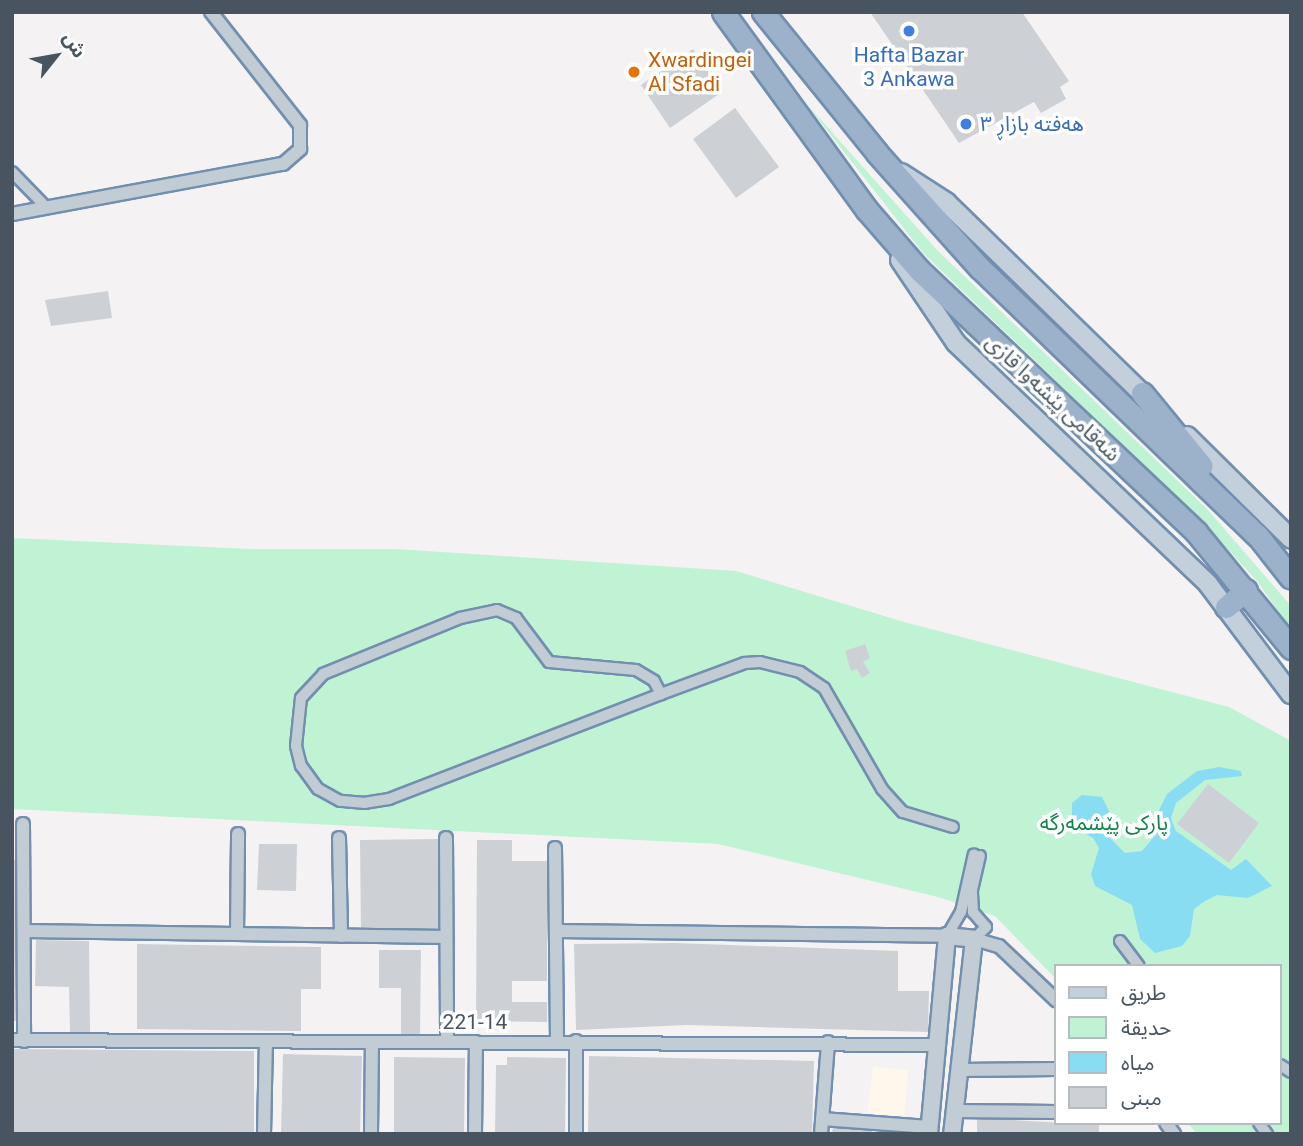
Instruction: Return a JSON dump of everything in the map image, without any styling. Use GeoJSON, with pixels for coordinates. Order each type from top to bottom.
{"type":"FeatureCollection","features":[{"type":"Feature","properties":{"kind":"highway","name":"شەقامی پێشەوا قازی"},"geometry":{"type":"LineString","coordinates":[[708,12],[818,145]]}},
{"type":"Feature","properties":{"kind":"highway","name":"شەقامی پێشەوا قازی"},"geometry":{"type":"LineString","coordinates":[[723,12],[867,210],[919,270],[1196,532],[1291,648]]}},
{"type":"Feature","properties":{"kind":"highway","name":"شەقامی پێشەوا قازی"},"geometry":{"type":"LineString","coordinates":[[763,12],[873,149],[980,268],[1112,379],[1258,536],[1291,578]]}},
{"type":"Feature","properties":{"kind":"highway","name":"شەقامی پێشەوا قازی"},"geometry":{"type":"LineString","coordinates":[[780,17],[873,149]]}},
{"type":"Feature","properties":{"kind":"highway"},"geometry":{"type":"LineString","coordinates":[[1142,393],[1258,536]]}},
{"type":"Feature","properties":{"kind":"highway"},"geometry":{"type":"LineString","coordinates":[[1226,607],[1246,590]]}},
{"type":"Feature","properties":{"kind":"main road"},"geometry":{"type":"LineString","coordinates":[[867,210],[956,343],[1226,607],[1291,694]]}},
{"type":"Feature","properties":{"kind":"main road"},"geometry":{"type":"LineString","coordinates":[[1112,379],[1142,393],[1291,539]]}},
{"type":"Feature","properties":{"kind":"street"},"geometry":{"type":"LineString","coordinates":[[12,214],[283,164],[300,149],[300,125],[211,12]]}},
{"type":"Feature","properties":{"kind":"street"},"geometry":{"type":"LineString","coordinates":[[12,172],[46,207]]}},
{"type":"Feature","properties":{"kind":"street"},"geometry":{"type":"LineString","coordinates":[[661,694],[654,681],[636,670],[549,662],[516,618],[497,610],[460,618],[323,674],[300,698],[296,746],[301,766],[318,789],[340,801],[365,803],[389,799],[661,694],[745,663],[760,662],[800,672],[824,688],[882,789],[904,813],[953,827]]}},
{"type":"Feature","properties":{"kind":"street"},"geometry":{"type":"LineString","coordinates":[[18,1041],[25,931],[23,824]]}},
{"type":"Feature","properties":{"kind":"street"},"geometry":{"type":"LineString","coordinates":[[237,934],[238,834]]}},
{"type":"Feature","properties":{"kind":"street"},"geometry":{"type":"LineString","coordinates":[[339,838],[341,936]]}},
{"type":"Feature","properties":{"kind":"street"},"geometry":{"type":"LineString","coordinates":[[446,838],[447,1041]]}},
{"type":"Feature","properties":{"kind":"street"},"geometry":{"type":"LineString","coordinates":[[555,848],[557,1041]]}},
{"type":"Feature","properties":{"kind":"street"},"geometry":{"type":"LineString","coordinates":[[822,1119],[929,1131],[947,936],[961,912],[977,855],[972,890],[973,912],[986,927],[974,939],[953,1134]]}},
{"type":"Feature","properties":{"kind":"street"},"geometry":{"type":"LineString","coordinates":[[25,931],[446,937]]}},
{"type":"Feature","properties":{"kind":"street"},"geometry":{"type":"LineString","coordinates":[[557,931],[947,936],[974,939],[999,946],[1054,998]]}},
{"type":"Feature","properties":{"kind":"street"},"geometry":{"type":"LineString","coordinates":[[1120,941],[1137,964]]}},
{"type":"Feature","properties":{"kind":"street","name":"221-14"},"geometry":{"type":"LineString","coordinates":[[18,1041],[828,1042],[937,1045]]}},
{"type":"Feature","properties":{"kind":"street"},"geometry":{"type":"LineString","coordinates":[[576,1041],[576,1134]]}},
{"type":"Feature","properties":{"kind":"street"},"geometry":{"type":"LineString","coordinates":[[264,1134],[266,1042]]}},
{"type":"Feature","properties":{"kind":"street"},"geometry":{"type":"LineString","coordinates":[[371,1134],[372,1042]]}},
{"type":"Feature","properties":{"kind":"street"},"geometry":{"type":"LineString","coordinates":[[475,1134],[476,1042]]}},
{"type":"Feature","properties":{"kind":"street"},"geometry":{"type":"LineString","coordinates":[[821,1134],[828,1042]]}},
{"type":"Feature","properties":{"kind":"street"},"geometry":{"type":"LineString","coordinates":[[937,1045],[961,1046]]}},
{"type":"Feature","properties":{"kind":"street"},"geometry":{"type":"LineString","coordinates":[[959,1070],[1054,1069]]}},
{"type":"Feature","properties":{"kind":"street"},"geometry":{"type":"LineString","coordinates":[[955,1111],[1054,1112]]}},
{"type":"Feature","properties":{"kind":"shaded area"},"geometry":{"type":"Polygon","coordinates":[[[873,1067],[908,1070],[904,1116],[867,1114],[873,1067]]]}},
{"type":"Feature","properties":{"kind":"green space"},"geometry":{"type":"Polygon","coordinates":[[[805,102],[937,250],[1208,510],[1291,606],[1291,630],[1257,581],[1199,518],[924,254],[805,102]]]}},
{"type":"Feature","properties":{"kind":"green space","name":"پارکی پێشمەرگە"},"geometry":{"type":"Polygon","coordinates":[[[12,538],[250,549],[396,549],[736,571],[904,622],[1229,707],[1291,741],[1291,1134],[1197,1134],[1190,1125],[1282,1125],[1282,964],[1054,964],[1054,977],[995,916],[938,897],[718,844],[12,809],[12,538]]]}},
{"type":"Feature","properties":{"kind":"water"},"geometry":{"type":"Polygon","coordinates":[[[1219,767],[1241,771],[1242,776],[1205,780],[1176,803],[1171,818],[1176,831],[1231,870],[1246,859],[1272,886],[1248,898],[1217,895],[1205,901],[1194,909],[1190,936],[1182,946],[1155,953],[1140,939],[1132,905],[1095,886],[1091,874],[1099,848],[1093,838],[1072,826],[1072,803],[1082,795],[1102,797],[1111,815],[1110,838],[1125,853],[1142,851],[1158,832],[1156,816],[1167,794],[1197,771],[1219,767]]]}},
{"type":"Feature","properties":{"kind":"building"},"geometry":{"type":"Polygon","coordinates":[[[870,12],[1022,12],[1069,81],[1060,87],[1066,99],[1041,113],[1034,102],[959,143],[870,12]]]}},
{"type":"Feature","properties":{"kind":"building"},"geometry":{"type":"Polygon","coordinates":[[[693,49],[722,92],[670,128],[641,85],[693,49]]]}},
{"type":"Feature","properties":{"kind":"building"},"geometry":{"type":"Polygon","coordinates":[[[735,108],[779,167],[736,198],[693,139],[735,108]]]}},
{"type":"Feature","properties":{"kind":"building"},"geometry":{"type":"Polygon","coordinates":[[[108,291],[112,318],[51,326],[45,300],[108,291]]]}},
{"type":"Feature","properties":{"kind":"building"},"geometry":{"type":"Polygon","coordinates":[[[865,644],[870,658],[863,662],[870,673],[862,678],[857,669],[851,671],[845,651],[865,644]]]}},
{"type":"Feature","properties":{"kind":"building"},"geometry":{"type":"Polygon","coordinates":[[[1208,784],[1259,823],[1229,863],[1177,824],[1208,784]]]}},
{"type":"Feature","properties":{"kind":"building"},"geometry":{"type":"Polygon","coordinates":[[[438,839],[438,931],[361,932],[360,840],[438,839]]]}},
{"type":"Feature","properties":{"kind":"building"},"geometry":{"type":"Polygon","coordinates":[[[477,840],[512,840],[512,861],[547,861],[547,981],[512,981],[512,1002],[547,1002],[547,1022],[476,1021],[477,840]]]}},
{"type":"Feature","properties":{"kind":"building"},"geometry":{"type":"Polygon","coordinates":[[[259,844],[297,844],[296,891],[257,890],[259,844]]]}},
{"type":"Feature","properties":{"kind":"building"},"geometry":{"type":"Polygon","coordinates":[[[12,860],[18,860],[16,1021],[12,1021],[12,860]]]}},
{"type":"Feature","properties":{"kind":"building"},"geometry":{"type":"Polygon","coordinates":[[[36,940],[89,941],[90,1032],[70,1032],[69,987],[35,986],[36,940]]]}},
{"type":"Feature","properties":{"kind":"building"},"geometry":{"type":"Polygon","coordinates":[[[675,943],[898,951],[898,991],[929,991],[928,1032],[686,1025],[576,1030],[574,944],[675,943]]]}},
{"type":"Feature","properties":{"kind":"building"},"geometry":{"type":"Polygon","coordinates":[[[137,944],[321,947],[321,989],[301,989],[301,1031],[137,1029],[137,944]]]}},
{"type":"Feature","properties":{"kind":"building"},"geometry":{"type":"Polygon","coordinates":[[[379,950],[421,950],[420,1034],[401,1034],[401,988],[379,988],[379,950]]]}},
{"type":"Feature","properties":{"kind":"building"},"geometry":{"type":"Polygon","coordinates":[[[12,1049],[254,1051],[254,1134],[12,1134],[12,1049]]]}},
{"type":"Feature","properties":{"kind":"building"},"geometry":{"type":"Polygon","coordinates":[[[283,1054],[362,1056],[360,1134],[281,1134],[283,1054]]]}},
{"type":"Feature","properties":{"kind":"building"},"geometry":{"type":"Polygon","coordinates":[[[589,1056],[814,1061],[812,1134],[588,1134],[589,1056]]]}},
{"type":"Feature","properties":{"kind":"building"},"geometry":{"type":"Polygon","coordinates":[[[394,1057],[465,1058],[464,1134],[394,1134],[394,1057]]]}},
{"type":"Feature","properties":{"kind":"building"},"geometry":{"type":"Polygon","coordinates":[[[507,1057],[566,1058],[565,1134],[495,1134],[496,1065],[507,1065],[507,1057]]]}},
{"type":"Feature","properties":{"kind":"building"},"geometry":{"type":"Polygon","coordinates":[[[977,1118],[1054,1122],[1054,1125],[1099,1125],[1099,1134],[977,1134],[977,1118]]]}},
{"type":"Feature","properties":{"kind":"building"},"geometry":{"type":"Polygon","coordinates":[[[833,1125],[872,1129],[872,1134],[832,1134],[833,1125]]]}},
{"type":"Feature","properties":{"kind":"place","name":"Hafta Bazar 3 Ankawa"},"geometry":{"type":"Point","coordinates":[909,31]}},
{"type":"Feature","properties":{"kind":"place","name":"Xwardingei Al Sfadi"},"geometry":{"type":"Point","coordinates":[634,72]}},
{"type":"Feature","properties":{"kind":"place","name":"هەفتە بازاڕ ٣"},"geometry":{"type":"Point","coordinates":[966,124]}}]}
